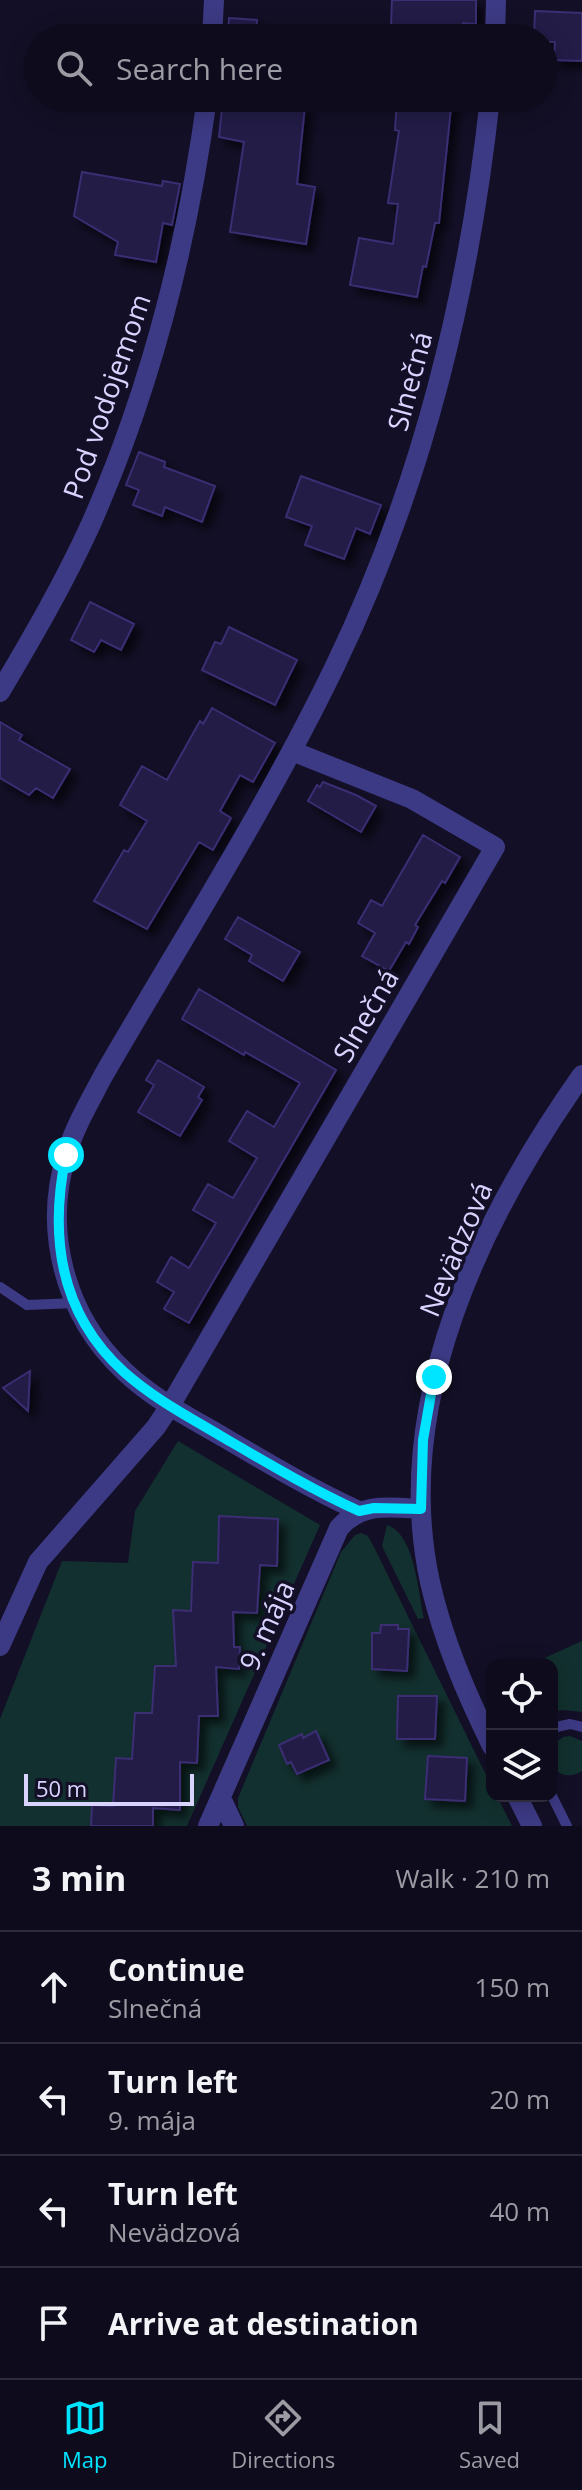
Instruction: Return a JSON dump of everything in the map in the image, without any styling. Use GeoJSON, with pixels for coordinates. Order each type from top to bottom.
{"type":"FeatureCollection","features":[{"type":"Feature","properties":{"kind":"street"},"geometry":{"type":"LineString","coordinates":[[213,24],[214,0]]}},
{"type":"Feature","properties":{"kind":"street"},"geometry":{"type":"LineString","coordinates":[[495,24],[496,0]]}},
{"type":"Feature","properties":{"kind":"street","name":"Pod vodojemom"},"geometry":{"type":"LineString","coordinates":[[0,692],[39,626],[89,528],[133,417],[152,362],[180,259],[205,112]]}},
{"type":"Feature","properties":{"kind":"street","name":"Slnečná"},"geometry":{"type":"LineString","coordinates":[[359,1511],[170,1406],[126,1373],[94,1337],[75,1303],[61,1262],[57,1220],[62,1174],[73,1137],[103,1076],[292,751],[336,664],[390,536],[442,372],[474,222],[488,112]]}},
{"type":"Feature","properties":{"kind":"street","name":"Slnečná"},"geometry":{"type":"LineString","coordinates":[[170,1406],[495,847],[412,799],[292,751]]}},
{"type":"Feature","properties":{"kind":"street","name":"Nevädzová"},"geometry":{"type":"LineString","coordinates":[[421,1509],[423,1440],[434,1377],[467,1279],[509,1190],[582,1075]]}},
{"type":"Feature","properties":{"kind":"street"},"geometry":{"type":"LineString","coordinates":[[0,1646],[38,1562],[156,1427],[170,1406]]}},
{"type":"Feature","properties":{"kind":"street"},"geometry":{"type":"LineString","coordinates":[[359,1511],[421,1509],[429,1580],[447,1645],[486,1733]]}},
{"type":"Feature","properties":{"kind":"street","name":"9. mája"},"geometry":{"type":"LineString","coordinates":[[208,1826],[339,1528],[359,1511]]}},
{"type":"Feature","properties":{"kind":"street"},"geometry":{"type":"LineString","coordinates":[[221,1798],[234,1826]]}},
{"type":"Feature","properties":{"kind":"street"},"geometry":{"type":"LineString","coordinates":[[520,1802],[532,1826]]}},
{"type":"Feature","properties":{"kind":"lane"},"geometry":{"type":"LineString","coordinates":[[0,1287],[27,1305],[75,1303]]}},
{"type":"Feature","properties":{"kind":"lane"},"geometry":{"type":"LineString","coordinates":[[558,1727],[570,1724],[582,1727]]}},
{"type":"Feature","properties":{"kind":"lane"},"geometry":{"type":"LineString","coordinates":[[555,1802],[567,1826]]}},
{"type":"Feature","properties":{"kind":"green space"},"geometry":{"type":"Polygon","coordinates":[[[178,1441],[320,1525],[187,1826],[0,1826],[0,1719],[62,1561],[128,1563],[135,1511],[178,1441]]]}},
{"type":"Feature","properties":{"kind":"green space"},"geometry":{"type":"Polygon","coordinates":[[[387,1525],[404,1540],[409,1552],[424,1618],[418,1619],[382,1546],[387,1525]]]}},
{"type":"Feature","properties":{"kind":"green space"},"geometry":{"type":"Polygon","coordinates":[[[361,1533],[368,1536],[373,1545],[486,1775],[486,1802],[500,1802],[512,1826],[247,1826],[238,1807],[238,1798],[341,1552],[355,1535],[361,1533]]]}},
{"type":"Feature","properties":{"kind":"green space"},"geometry":{"type":"Polygon","coordinates":[[[582,1641],[582,1712],[558,1711],[558,1658],[544,1658],[582,1641]]]}},
{"type":"Feature","properties":{"kind":"green space"},"geometry":{"type":"Polygon","coordinates":[[[570,1736],[582,1741],[582,1771],[574,1775],[558,1772],[558,1741],[570,1736]]]}},
{"type":"Feature","properties":{"kind":"building"},"geometry":{"type":"Polygon","coordinates":[[[392,0],[476,0],[476,24],[391,24],[392,0]]]}},
{"type":"Feature","properties":{"kind":"building"},"geometry":{"type":"Polygon","coordinates":[[[535,11],[582,13],[582,61],[558,60],[558,24],[535,24],[535,11]]]}},
{"type":"Feature","properties":{"kind":"building"},"geometry":{"type":"Polygon","coordinates":[[[229,18],[257,20],[257,24],[229,24],[229,18]]]}},
{"type":"Feature","properties":{"kind":"building"},"geometry":{"type":"Polygon","coordinates":[[[222,112],[304,112],[297,184],[315,187],[306,244],[230,232],[244,142],[219,137],[222,112]]]}},
{"type":"Feature","properties":{"kind":"building"},"geometry":{"type":"Polygon","coordinates":[[[396,112],[451,112],[439,223],[435,223],[417,297],[350,285],[359,238],[393,244],[398,204],[388,203],[399,131],[395,130],[396,112]]]}},
{"type":"Feature","properties":{"kind":"building"},"geometry":{"type":"Polygon","coordinates":[[[82,172],[162,186],[163,181],[180,184],[172,225],[163,223],[156,262],[115,255],[118,242],[74,216],[82,172]]]}},
{"type":"Feature","properties":{"kind":"building"},"geometry":{"type":"Polygon","coordinates":[[[139,452],[165,462],[164,467],[215,486],[202,522],[165,507],[162,516],[133,505],[139,490],[126,485],[139,452]]]}},
{"type":"Feature","properties":{"kind":"building"},"geometry":{"type":"Polygon","coordinates":[[[301,476],[381,505],[370,534],[356,528],[344,559],[305,545],[312,526],[286,517],[301,476]]]}},
{"type":"Feature","properties":{"kind":"building"},"geometry":{"type":"Polygon","coordinates":[[[90,602],[134,624],[121,650],[101,640],[94,652],[71,640],[90,602]]]}},
{"type":"Feature","properties":{"kind":"building"},"geometry":{"type":"Polygon","coordinates":[[[229,627],[297,660],[275,705],[202,670],[215,642],[221,644],[229,627]]]}},
{"type":"Feature","properties":{"kind":"building"},"geometry":{"type":"Polygon","coordinates":[[[212,708],[275,743],[253,782],[240,775],[220,811],[231,818],[213,850],[199,842],[147,929],[94,901],[124,850],[128,852],[147,821],[120,805],[142,766],[167,780],[200,721],[203,724],[212,708]]]}},
{"type":"Feature","properties":{"kind":"building"},"geometry":{"type":"Polygon","coordinates":[[[0,722],[22,735],[19,740],[70,769],[53,798],[36,788],[29,795],[0,778],[0,722]]]}},
{"type":"Feature","properties":{"kind":"building"},"geometry":{"type":"Polygon","coordinates":[[[323,782],[376,806],[361,832],[308,801],[317,785],[320,787],[323,782]]]}},
{"type":"Feature","properties":{"kind":"building"},"geometry":{"type":"Polygon","coordinates":[[[423,835],[460,857],[415,925],[418,927],[409,944],[406,942],[389,971],[362,956],[375,933],[358,923],[371,900],[382,906],[423,835]]]}},
{"type":"Feature","properties":{"kind":"building"},"geometry":{"type":"Polygon","coordinates":[[[238,917],[300,952],[283,981],[249,961],[252,955],[225,939],[238,917]]]}},
{"type":"Feature","properties":{"kind":"building"},"geometry":{"type":"Polygon","coordinates":[[[199,989],[336,1070],[189,1323],[164,1309],[174,1292],[157,1282],[171,1257],[189,1268],[216,1223],[193,1210],[208,1184],[233,1198],[257,1158],[229,1141],[247,1111],[274,1127],[300,1083],[182,1019],[199,989]]]}},
{"type":"Feature","properties":{"kind":"building"},"geometry":{"type":"Polygon","coordinates":[[[158,1060],[204,1087],[198,1097],[202,1100],[180,1136],[138,1112],[154,1085],[146,1080],[158,1060]]]}},
{"type":"Feature","properties":{"kind":"building"},"geometry":{"type":"Polygon","coordinates":[[[30,1371],[28,1411],[3,1388],[30,1371]]]}},
{"type":"Feature","properties":{"kind":"building"},"geometry":{"type":"Polygon","coordinates":[[[219,1516],[278,1519],[277,1566],[260,1565],[257,1613],[233,1612],[234,1647],[240,1647],[239,1669],[216,1667],[218,1716],[199,1716],[197,1763],[180,1762],[180,1810],[153,1808],[153,1826],[91,1826],[92,1805],[113,1806],[116,1758],[132,1759],[135,1713],[152,1713],[155,1666],[176,1666],[173,1610],[191,1611],[193,1562],[218,1563],[219,1516]]]}},
{"type":"Feature","properties":{"kind":"building"},"geometry":{"type":"Polygon","coordinates":[[[381,1625],[398,1625],[398,1629],[409,1629],[407,1671],[372,1669],[372,1633],[380,1633],[381,1625]]]}},
{"type":"Feature","properties":{"kind":"building"},"geometry":{"type":"Polygon","coordinates":[[[398,1696],[437,1696],[435,1739],[397,1739],[398,1696]]]}},
{"type":"Feature","properties":{"kind":"building"},"geometry":{"type":"Polygon","coordinates":[[[316,1731],[329,1760],[297,1774],[291,1762],[287,1764],[279,1745],[316,1731]]]}},
{"type":"Feature","properties":{"kind":"building"},"geometry":{"type":"Polygon","coordinates":[[[428,1756],[467,1758],[465,1801],[425,1799],[428,1756]]]}},
{"type":"Feature","properties":{"kind":"route"},"geometry":{"type":"LineString","coordinates":[[66,1155],[57,1220],[61,1262],[68,1288],[94,1337],[109,1355],[126,1373],[170,1406],[359,1511],[374,1508],[421,1509],[421,1458],[434,1377]]}}]}
